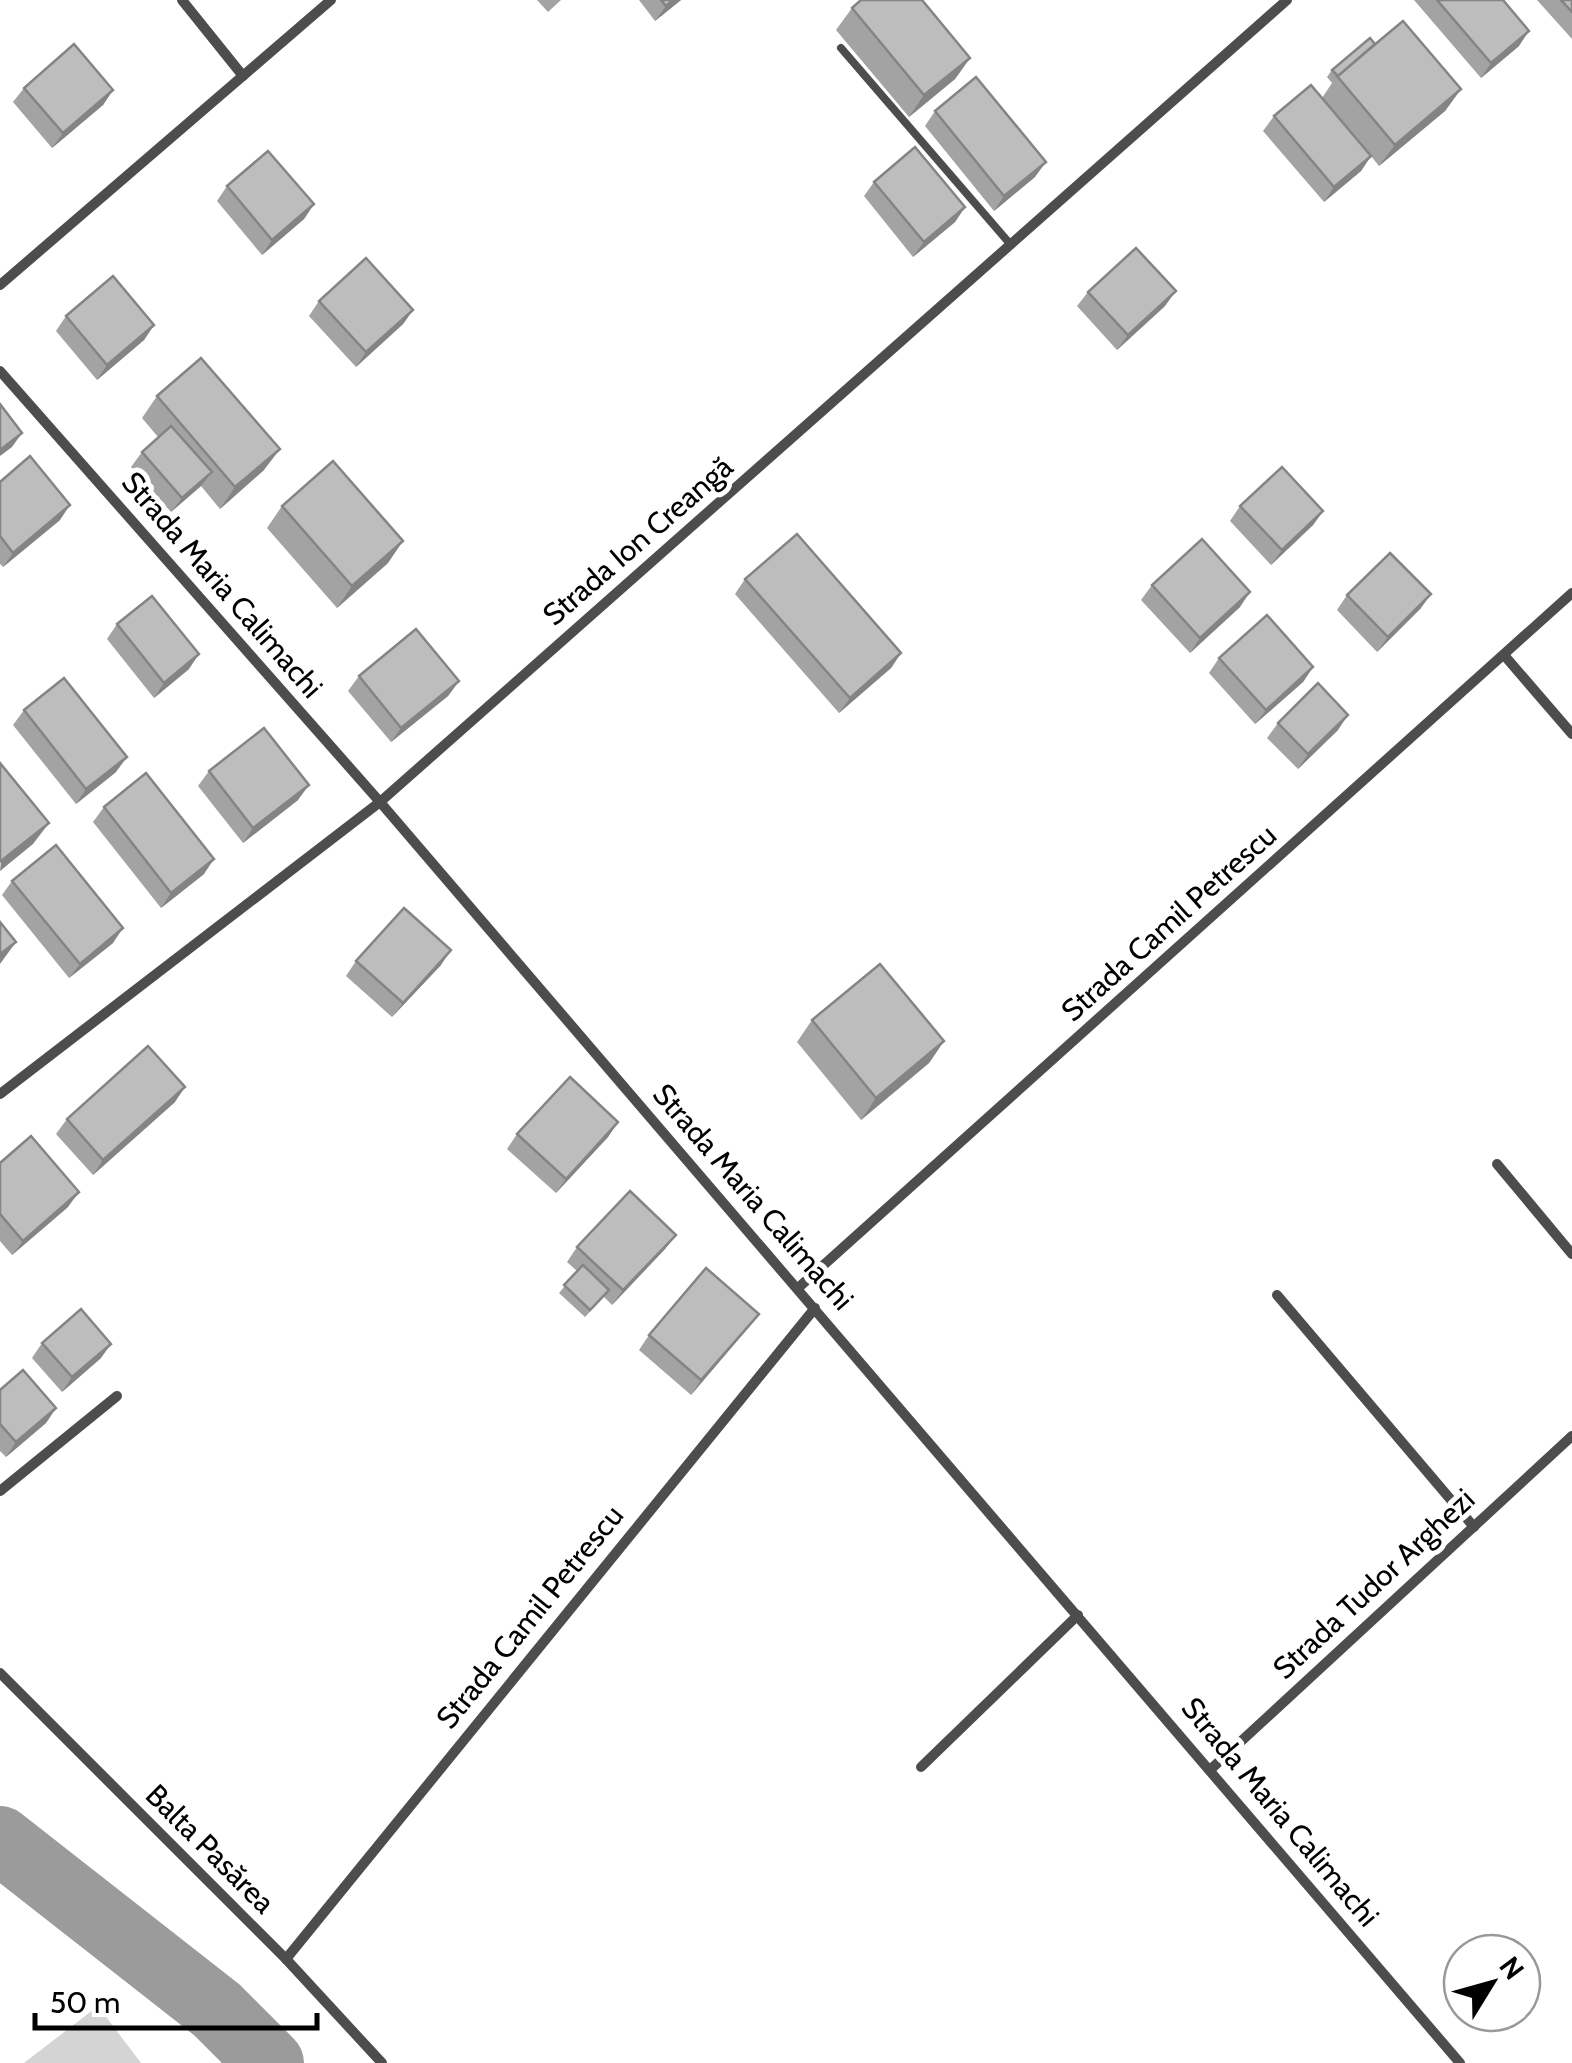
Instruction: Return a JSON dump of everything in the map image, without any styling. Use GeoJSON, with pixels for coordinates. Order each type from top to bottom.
{"type":"FeatureCollection","features":[{"type":"Feature","properties":{"kind":"street"},"geometry":{"type":"LineString","coordinates":[[182,0],[243,76]]}},
{"type":"Feature","properties":{"kind":"street"},"geometry":{"type":"LineString","coordinates":[[0,285],[331,0]]}},
{"type":"Feature","properties":{"kind":"street","name":"Strada Ion Creangă"},"geometry":{"type":"LineString","coordinates":[[0,1094],[380,802],[1288,0]]}},
{"type":"Feature","properties":{"kind":"street","name":"Strada Maria Calimachi"},"geometry":{"type":"LineString","coordinates":[[0,371],[380,802],[1460,2063]]}},
{"type":"Feature","properties":{"kind":"street","name":"Strada Camil Petrescu"},"geometry":{"type":"LineString","coordinates":[[798,1288],[1572,592]]}},
{"type":"Feature","properties":{"kind":"street"},"geometry":{"type":"LineString","coordinates":[[1504,654],[1572,734]]}},
{"type":"Feature","properties":{"kind":"street"},"geometry":{"type":"LineString","coordinates":[[1497,1164],[1572,1254]]}},
{"type":"Feature","properties":{"kind":"street"},"geometry":{"type":"LineString","coordinates":[[1277,1295],[1474,1526]]}},
{"type":"Feature","properties":{"kind":"street","name":"Strada Camil Petrescu"},"geometry":{"type":"LineString","coordinates":[[286,1959],[815,1308]]}},
{"type":"Feature","properties":{"kind":"street"},"geometry":{"type":"LineString","coordinates":[[0,1491],[117,1396]]}},
{"type":"Feature","properties":{"kind":"street","name":"Strada Tudor Arghezi"},"geometry":{"type":"LineString","coordinates":[[1211,1769],[1572,1436]]}},
{"type":"Feature","properties":{"kind":"street"},"geometry":{"type":"LineString","coordinates":[[921,1767],[1078,1615]]}},
{"type":"Feature","properties":{"kind":"street","name":"Balta Pasărea"},"geometry":{"type":"LineString","coordinates":[[0,1673],[286,1959],[382,2063]]}},
{"type":"Feature","properties":{"kind":"lane"},"geometry":{"type":"LineString","coordinates":[[842,48],[1011,245]]}},
{"type":"Feature","properties":{"kind":"shaded area"},"geometry":{"type":"Polygon","coordinates":[[[98,2006],[141,2063],[24,2063],[98,2006]]]}},
{"type":"Feature","properties":{"kind":"building"},"geometry":{"type":"Polygon","coordinates":[[[861,0],[922,0],[970,58],[924,95],[852,8],[861,0]]]}},
{"type":"Feature","properties":{"kind":"building"},"geometry":{"type":"Polygon","coordinates":[[[1437,0],[1503,0],[1529,31],[1491,63],[1437,0]]]}},
{"type":"Feature","properties":{"kind":"building"},"geometry":{"type":"Polygon","coordinates":[[[1561,0],[1572,0],[1572,12],[1561,0]]]}},
{"type":"Feature","properties":{"kind":"building"},"geometry":{"type":"Polygon","coordinates":[[[1403,21],[1461,89],[1395,145],[1337,76],[1403,21]]]}},
{"type":"Feature","properties":{"kind":"building"},"geometry":{"type":"Polygon","coordinates":[[[1370,38],[1375,44],[1338,76],[1332,70],[1370,38]]]}},
{"type":"Feature","properties":{"kind":"building"},"geometry":{"type":"Polygon","coordinates":[[[74,44],[113,90],[63,133],[24,88],[74,44]]]}},
{"type":"Feature","properties":{"kind":"building"},"geometry":{"type":"Polygon","coordinates":[[[976,77],[1046,162],[1004,196],[935,111],[976,77]]]}},
{"type":"Feature","properties":{"kind":"building"},"geometry":{"type":"Polygon","coordinates":[[[1311,85],[1371,156],[1334,187],[1274,116],[1311,85]]]}},
{"type":"Feature","properties":{"kind":"building"},"geometry":{"type":"Polygon","coordinates":[[[915,147],[965,207],[924,242],[874,182],[915,147]]]}},
{"type":"Feature","properties":{"kind":"building"},"geometry":{"type":"Polygon","coordinates":[[[268,151],[314,204],[272,240],[227,186],[268,151]]]}},
{"type":"Feature","properties":{"kind":"building"},"geometry":{"type":"Polygon","coordinates":[[[1136,248],[1176,291],[1128,335],[1088,292],[1136,248]]]}},
{"type":"Feature","properties":{"kind":"building"},"geometry":{"type":"Polygon","coordinates":[[[366,258],[413,310],[366,352],[319,301],[366,258]]]}},
{"type":"Feature","properties":{"kind":"building"},"geometry":{"type":"Polygon","coordinates":[[[113,276],[154,325],[107,365],[66,316],[113,276]]]}},
{"type":"Feature","properties":{"kind":"building"},"geometry":{"type":"Polygon","coordinates":[[[201,358],[280,449],[235,487],[157,396],[201,358]]]}},
{"type":"Feature","properties":{"kind":"building"},"geometry":{"type":"Polygon","coordinates":[[[0,404],[22,433],[0,450],[0,404]]]}},
{"type":"Feature","properties":{"kind":"building"},"geometry":{"type":"Polygon","coordinates":[[[171,426],[212,472],[182,498],[142,452],[171,426]]]}},
{"type":"Feature","properties":{"kind":"building"},"geometry":{"type":"Polygon","coordinates":[[[30,456],[70,505],[13,553],[0,536],[0,482],[30,456]]]}},
{"type":"Feature","properties":{"kind":"building"},"geometry":{"type":"Polygon","coordinates":[[[333,461],[403,541],[352,586],[282,506],[333,461]]]}},
{"type":"Feature","properties":{"kind":"building"},"geometry":{"type":"Polygon","coordinates":[[[1282,467],[1323,511],[1282,550],[1240,506],[1282,467]]]}},
{"type":"Feature","properties":{"kind":"building"},"geometry":{"type":"Polygon","coordinates":[[[797,534],[901,653],[850,698],[745,579],[797,534]]]}},
{"type":"Feature","properties":{"kind":"building"},"geometry":{"type":"Polygon","coordinates":[[[1202,539],[1250,592],[1200,638],[1152,585],[1202,539]]]}},
{"type":"Feature","properties":{"kind":"building"},"geometry":{"type":"Polygon","coordinates":[[[1390,553],[1431,594],[1388,637],[1347,595],[1390,553]]]}},
{"type":"Feature","properties":{"kind":"building"},"geometry":{"type":"Polygon","coordinates":[[[152,596],[199,654],[164,683],[117,624],[152,596]]]}},
{"type":"Feature","properties":{"kind":"building"},"geometry":{"type":"Polygon","coordinates":[[[1267,615],[1313,667],[1266,710],[1219,658],[1267,615]]]}},
{"type":"Feature","properties":{"kind":"building"},"geometry":{"type":"Polygon","coordinates":[[[416,629],[459,681],[401,728],[359,676],[416,629]]]}},
{"type":"Feature","properties":{"kind":"building"},"geometry":{"type":"Polygon","coordinates":[[[64,678],[127,757],[86,789],[24,710],[64,678]]]}},
{"type":"Feature","properties":{"kind":"building"},"geometry":{"type":"Polygon","coordinates":[[[1318,683],[1348,715],[1308,754],[1278,723],[1318,683]]]}},
{"type":"Feature","properties":{"kind":"building"},"geometry":{"type":"Polygon","coordinates":[[[264,728],[309,785],[253,828],[209,771],[264,728]]]}},
{"type":"Feature","properties":{"kind":"building"},"geometry":{"type":"Polygon","coordinates":[[[0,763],[49,823],[1,861],[0,859],[0,763]]]}},
{"type":"Feature","properties":{"kind":"building"},"geometry":{"type":"Polygon","coordinates":[[[146,773],[214,859],[171,893],[104,807],[146,773]]]}},
{"type":"Feature","properties":{"kind":"building"},"geometry":{"type":"Polygon","coordinates":[[[56,845],[123,928],[80,964],[12,881],[56,845]]]}},
{"type":"Feature","properties":{"kind":"building"},"geometry":{"type":"Polygon","coordinates":[[[404,908],[451,950],[403,1003],[356,961],[404,908]]]}},
{"type":"Feature","properties":{"kind":"building"},"geometry":{"type":"Polygon","coordinates":[[[0,922],[16,942],[0,954],[0,922]]]}},
{"type":"Feature","properties":{"kind":"building"},"geometry":{"type":"Polygon","coordinates":[[[880,964],[944,1041],[876,1098],[812,1020],[880,964]]]}},
{"type":"Feature","properties":{"kind":"building"},"geometry":{"type":"Polygon","coordinates":[[[148,1046],[185,1087],[103,1160],[67,1119],[148,1046]]]}},
{"type":"Feature","properties":{"kind":"building"},"geometry":{"type":"Polygon","coordinates":[[[570,1077],[618,1122],[566,1179],[517,1134],[570,1077]]]}},
{"type":"Feature","properties":{"kind":"building"},"geometry":{"type":"Polygon","coordinates":[[[31,1136],[79,1192],[23,1241],[0,1214],[0,1163],[31,1136]]]}},
{"type":"Feature","properties":{"kind":"building"},"geometry":{"type":"Polygon","coordinates":[[[630,1191],[676,1235],[623,1290],[577,1247],[630,1191]]]}},
{"type":"Feature","properties":{"kind":"building"},"geometry":{"type":"Polygon","coordinates":[[[583,1265],[609,1290],[590,1310],[564,1285],[583,1265]]]}},
{"type":"Feature","properties":{"kind":"building"},"geometry":{"type":"Polygon","coordinates":[[[706,1268],[759,1314],[701,1380],[649,1335],[706,1268]]]}},
{"type":"Feature","properties":{"kind":"building"},"geometry":{"type":"Polygon","coordinates":[[[81,1309],[111,1344],[72,1377],[42,1343],[81,1309]]]}},
{"type":"Feature","properties":{"kind":"building"},"geometry":{"type":"Polygon","coordinates":[[[23,1370],[56,1408],[16,1442],[0,1424],[0,1390],[23,1370]]]}},
{"type":"Feature","properties":{"kind":"waterway"},"geometry":{"type":"LineString","coordinates":[[0,1840],[217,2010],[270,2063]]}}]}
